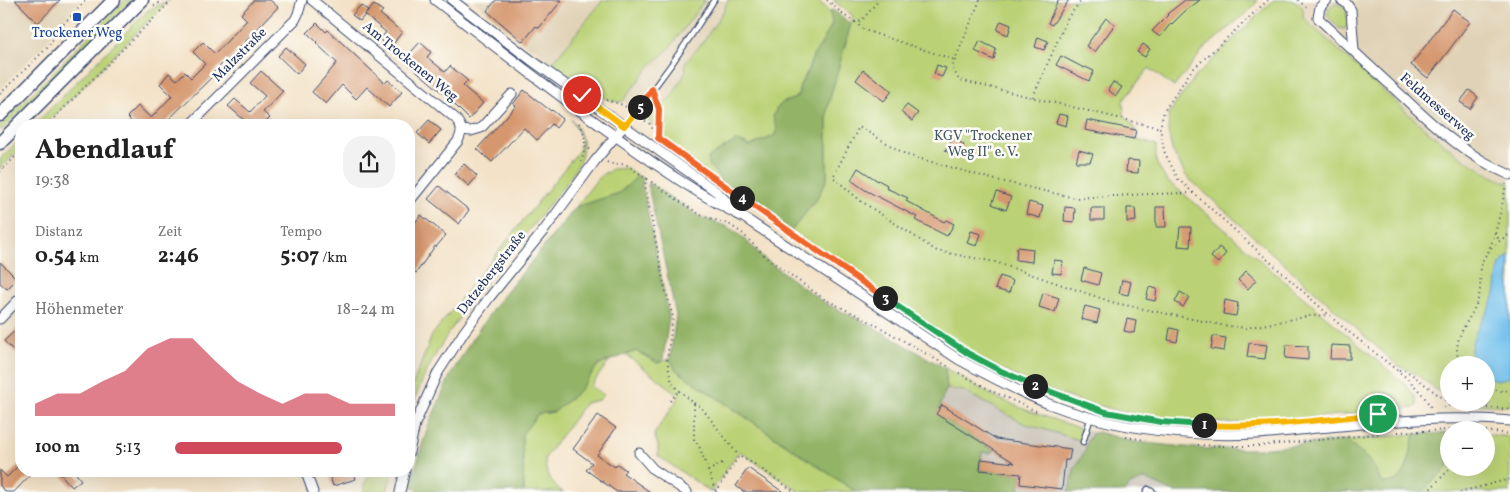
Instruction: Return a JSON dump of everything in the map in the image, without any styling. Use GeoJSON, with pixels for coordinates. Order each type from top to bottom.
{"type":"FeatureCollection","features":[{"type":"Feature","properties":{"kind":"main road"},"geometry":{"type":"LineString","coordinates":[[0,115],[114,0]]}},
{"type":"Feature","properties":{"kind":"main road"},"geometry":{"type":"LineString","coordinates":[[24,119],[142,0]]}},
{"type":"Feature","properties":{"kind":"main road"},"geometry":{"type":"LineString","coordinates":[[0,143],[15,128]]}},
{"type":"Feature","properties":{"kind":"street","name":"Malzstraße"},"geometry":{"type":"LineString","coordinates":[[196,119],[295,20],[302,0]]}},
{"type":"Feature","properties":{"kind":"street","name":"Am Trockenen Weg"},"geometry":{"type":"LineString","coordinates":[[312,0],[456,118],[462,130]]}},
{"type":"Feature","properties":{"kind":"street"},"geometry":{"type":"LineString","coordinates":[[435,0],[652,163],[711,201],[743,216],[958,359],[992,378],[1051,404],[1091,417],[1129,426],[1160,431],[1224,434],[1258,434],[1394,421],[1433,414],[1510,422]]}},
{"type":"Feature","properties":{"kind":"street"},"geometry":{"type":"LineString","coordinates":[[452,0],[531,60],[717,192],[743,216]]}},
{"type":"Feature","properties":{"kind":"street"},"geometry":{"type":"LineString","coordinates":[[1318,18],[1320,7],[1327,0]]}},
{"type":"Feature","properties":{"kind":"street"},"geometry":{"type":"LineString","coordinates":[[1341,0],[1351,10],[1354,51]]}},
{"type":"Feature","properties":{"kind":"street","name":"Feldmesserweg"},"geometry":{"type":"LineString","coordinates":[[1318,18],[1439,130],[1466,151],[1509,175]]}},
{"type":"Feature","properties":{"kind":"street"},"geometry":{"type":"LineString","coordinates":[[415,195],[458,141],[462,130],[470,131],[481,128],[512,94]]}},
{"type":"Feature","properties":{"kind":"street","name":"Datzebergstraße"},"geometry":{"type":"LineString","coordinates":[[415,424],[437,374],[459,339],[624,126]]}},
{"type":"Feature","properties":{"kind":"street"},"geometry":{"type":"LineString","coordinates":[[0,319],[15,303]]}},
{"type":"Feature","properties":{"kind":"street"},"geometry":{"type":"LineString","coordinates":[[639,452],[672,488],[687,492]]}},
{"type":"Feature","properties":{"kind":"street"},"geometry":{"type":"LineString","coordinates":[[308,477],[313,492]]}},
{"type":"Feature","properties":{"kind":"street"},"geometry":{"type":"LineString","coordinates":[[400,492],[403,477]]}},
{"type":"Feature","properties":{"kind":"lane"},"geometry":{"type":"LineString","coordinates":[[624,126],[698,26],[714,0]]}},
{"type":"Feature","properties":{"kind":"lane"},"geometry":{"type":"LineString","coordinates":[[1083,442],[1091,417]]}},
{"type":"Feature","properties":{"kind":"lane"},"geometry":{"type":"LineString","coordinates":[[1146,492],[1148,489],[1153,492]]}},
{"type":"Feature","properties":{"kind":"path"},"geometry":{"type":"LineString","coordinates":[[0,94],[47,48],[62,26],[86,0]]}},
{"type":"Feature","properties":{"kind":"path"},"geometry":{"type":"LineString","coordinates":[[53,119],[172,0]]}},
{"type":"Feature","properties":{"kind":"path"},"geometry":{"type":"LineString","coordinates":[[827,0],[864,30],[955,60]]}},
{"type":"Feature","properties":{"kind":"path"},"geometry":{"type":"LineString","coordinates":[[855,22],[861,21],[879,0]]}},
{"type":"Feature","properties":{"kind":"path"},"geometry":{"type":"LineString","coordinates":[[980,0],[952,67],[959,80],[1160,128]]}},
{"type":"Feature","properties":{"kind":"path"},"geometry":{"type":"LineString","coordinates":[[1033,98],[1068,17],[1082,0]]}},
{"type":"Feature","properties":{"kind":"path"},"geometry":{"type":"LineString","coordinates":[[1268,0],[1191,71],[1164,111],[1160,128],[1164,151],[1178,178],[1193,193],[1329,315],[1399,370],[1423,395],[1433,414]]}},
{"type":"Feature","properties":{"kind":"path"},"geometry":{"type":"LineString","coordinates":[[1298,0],[1318,18]]}},
{"type":"Feature","properties":{"kind":"path"},"geometry":{"type":"LineString","coordinates":[[652,89],[659,109],[658,138],[666,143]]}},
{"type":"Feature","properties":{"kind":"path"},"geometry":{"type":"LineString","coordinates":[[1193,193],[1075,198],[992,179],[907,155],[859,126],[833,177],[861,201],[937,251],[994,262],[1115,303],[1246,328],[1310,316],[1329,315]]}},
{"type":"Feature","properties":{"kind":"path"},"geometry":{"type":"LineString","coordinates":[[585,146],[610,164],[622,163],[627,165],[701,215],[730,225],[742,233],[767,258],[824,299],[869,321],[994,392],[1037,411]]}},
{"type":"Feature","properties":{"kind":"path"},"geometry":{"type":"LineString","coordinates":[[0,172],[15,157]]}},
{"type":"Feature","properties":{"kind":"path"},"geometry":{"type":"LineString","coordinates":[[1488,254],[1495,234],[1509,175]]}},
{"type":"Feature","properties":{"kind":"path"},"geometry":{"type":"LineString","coordinates":[[647,178],[645,185],[664,284],[673,317],[667,359],[673,385],[700,407],[739,456],[795,492]]}},
{"type":"Feature","properties":{"kind":"path"},"geometry":{"type":"LineString","coordinates":[[730,189],[841,268]]}},
{"type":"Feature","properties":{"kind":"path"},"geometry":{"type":"LineString","coordinates":[[1495,234],[1498,238],[1502,238]]}},
{"type":"Feature","properties":{"kind":"path"},"geometry":{"type":"LineString","coordinates":[[1458,356],[1458,341],[1479,294],[1484,258],[1502,238],[1510,234]]}},
{"type":"Feature","properties":{"kind":"path"},"geometry":{"type":"LineString","coordinates":[[1399,370],[1405,370],[1440,395]]}},
{"type":"Feature","properties":{"kind":"path"},"geometry":{"type":"LineString","coordinates":[[1495,390],[1510,390]]}},
{"type":"Feature","properties":{"kind":"path"},"geometry":{"type":"LineString","coordinates":[[670,401],[679,391]]}},
{"type":"Feature","properties":{"kind":"path"},"geometry":{"type":"LineString","coordinates":[[1052,393],[1080,402]]}},
{"type":"Feature","properties":{"kind":"path"},"geometry":{"type":"LineString","coordinates":[[694,403],[694,439],[699,446],[716,492]]}},
{"type":"Feature","properties":{"kind":"path"},"geometry":{"type":"LineString","coordinates":[[1495,407],[1510,408]]}},
{"type":"Feature","properties":{"kind":"path"},"geometry":{"type":"LineString","coordinates":[[1424,410],[1433,414],[1440,411]]}},
{"type":"Feature","properties":{"kind":"path"},"geometry":{"type":"LineString","coordinates":[[1391,433],[1440,430]]}},
{"type":"Feature","properties":{"kind":"path"},"geometry":{"type":"LineString","coordinates":[[1495,432],[1510,434]]}},
{"type":"Feature","properties":{"kind":"path"},"geometry":{"type":"LineString","coordinates":[[1197,445],[1259,446],[1383,433]]}},
{"type":"Feature","properties":{"kind":"path"},"geometry":{"type":"LineString","coordinates":[[1125,437],[1153,441]]}},
{"type":"Feature","properties":{"kind":"path"},"geometry":{"type":"LineString","coordinates":[[716,492],[739,456]]}},
{"type":"Feature","properties":{"kind":"path"},"geometry":{"type":"LineString","coordinates":[[708,471],[724,462]]}},
{"type":"Feature","properties":{"kind":"path"},"geometry":{"type":"LineString","coordinates":[[1427,492],[1443,476]]}},
{"type":"Feature","properties":{"kind":"path"},"geometry":{"type":"LineString","coordinates":[[1460,492],[1510,479]]}},
{"type":"Feature","properties":{"kind":"shaded area"},"geometry":{"type":"Polygon","coordinates":[[[0,0],[81,0],[60,23],[44,45],[0,89],[0,0]]]}},
{"type":"Feature","properties":{"kind":"shaded area"},"geometry":{"type":"Polygon","coordinates":[[[473,0],[728,0],[724,10],[703,42],[691,55],[686,71],[673,95],[649,117],[632,105],[629,106],[622,102],[604,98],[590,89],[552,63],[535,48],[523,42],[473,0]]]}},
{"type":"Feature","properties":{"kind":"shaded area"},"geometry":{"type":"Polygon","coordinates":[[[1294,0],[1510,0],[1510,184],[1454,153],[1303,18],[1303,8],[1294,0]]]}},
{"type":"Feature","properties":{"kind":"shaded area"},"geometry":{"type":"Polygon","coordinates":[[[947,389],[963,391],[1023,423],[1079,439],[1082,433],[1079,428],[1097,432],[1092,434],[1087,442],[1085,451],[1074,469],[1068,492],[1019,492],[1021,475],[980,470],[982,452],[936,414],[942,405],[942,396],[947,389]]]}},
{"type":"Feature","properties":{"kind":"shaded area"},"geometry":{"type":"Polygon","coordinates":[[[1145,479],[1174,492],[1124,492],[1129,485],[1145,479]]]}},
{"type":"Feature","properties":{"kind":"green space"},"geometry":{"type":"Polygon","coordinates":[[[125,0],[132,0],[0,132],[0,126],[125,0]]]}},
{"type":"Feature","properties":{"kind":"green space"},"geometry":{"type":"Polygon","coordinates":[[[169,0],[51,119],[40,119],[147,11],[169,0]]]}},
{"type":"Feature","properties":{"kind":"green space"},"geometry":{"type":"Polygon","coordinates":[[[603,0],[705,0],[668,50],[650,66],[622,102],[613,101],[594,93],[552,63],[603,0]]]}},
{"type":"Feature","properties":{"kind":"green space"},"geometry":{"type":"Polygon","coordinates":[[[728,0],[817,0],[830,11],[832,24],[813,56],[800,85],[798,95],[782,103],[777,108],[773,117],[777,129],[774,136],[750,146],[741,142],[709,165],[720,179],[720,182],[664,141],[656,128],[648,121],[649,117],[673,95],[686,71],[685,63],[703,42],[724,10],[728,0]]]}},
{"type":"Feature","properties":{"kind":"green space","name":"KGV \"Trockener Weg II\" e. V."},"geometry":{"type":"Polygon","coordinates":[[[833,0],[1258,0],[1252,8],[1204,49],[1174,87],[1149,68],[1123,101],[1124,114],[1136,130],[1134,139],[1156,145],[1156,162],[1166,180],[1406,385],[1415,397],[1417,406],[1413,408],[1298,419],[1228,423],[1169,420],[1132,414],[1083,402],[1044,389],[1002,370],[969,353],[857,278],[791,231],[817,199],[827,179],[827,109],[853,16],[833,0]]]}},
{"type":"Feature","properties":{"kind":"green space"},"geometry":{"type":"Polygon","coordinates":[[[1273,0],[1294,0],[1303,8],[1303,18],[1430,133],[1476,167],[1510,184],[1510,406],[1495,405],[1495,356],[1440,356],[1440,392],[1411,371],[1398,366],[1186,176],[1172,150],[1168,131],[1169,113],[1195,77],[1273,0]]]}},
{"type":"Feature","properties":{"kind":"green space"},"geometry":{"type":"Polygon","coordinates":[[[1335,3],[1339,4],[1347,13],[1348,21],[1345,29],[1339,28],[1328,16],[1328,9],[1335,3]]]}},
{"type":"Feature","properties":{"kind":"green space"},"geometry":{"type":"Polygon","coordinates":[[[833,10],[851,24],[827,109],[827,179],[817,199],[791,231],[720,182],[709,165],[708,158],[735,141],[750,146],[774,136],[777,129],[773,117],[777,108],[782,103],[798,95],[800,85],[813,56],[832,24],[830,11],[833,10]]]}},
{"type":"Feature","properties":{"kind":"green space"},"geometry":{"type":"Polygon","coordinates":[[[571,119],[582,138],[582,155],[577,167],[565,185],[474,297],[454,325],[436,354],[415,399],[415,379],[432,335],[580,149],[581,137],[571,119]]]}},
{"type":"Feature","properties":{"kind":"green space"},"geometry":{"type":"Polygon","coordinates":[[[15,144],[15,154],[0,169],[0,159],[15,144]]]}},
{"type":"Feature","properties":{"kind":"green space"},"geometry":{"type":"Polygon","coordinates":[[[627,168],[638,176],[620,193],[576,207],[598,178],[606,172],[608,173],[611,169],[627,168]]]}},
{"type":"Feature","properties":{"kind":"green space"},"geometry":{"type":"Polygon","coordinates":[[[638,176],[643,179],[642,184],[669,317],[663,360],[658,363],[636,351],[598,365],[579,391],[554,412],[538,414],[522,434],[524,492],[420,492],[410,485],[412,477],[415,477],[415,469],[428,426],[450,376],[470,342],[495,306],[576,207],[619,193],[638,176]]]}},
{"type":"Feature","properties":{"kind":"green space"},"geometry":{"type":"Polygon","coordinates":[[[649,183],[700,217],[728,227],[740,235],[766,260],[823,302],[870,325],[945,368],[947,389],[937,414],[995,451],[989,453],[982,452],[980,470],[1021,474],[1019,492],[856,492],[676,370],[670,359],[676,315],[648,186],[649,183]]]}},
{"type":"Feature","properties":{"kind":"green space"},"geometry":{"type":"Polygon","coordinates":[[[636,351],[658,363],[670,359],[676,370],[856,492],[800,492],[739,451],[711,492],[658,456],[658,446],[654,434],[679,397],[626,355],[636,351]]]}},
{"type":"Feature","properties":{"kind":"green space"},"geometry":{"type":"Polygon","coordinates":[[[609,361],[591,386],[604,395],[599,400],[585,403],[545,458],[549,478],[563,492],[524,492],[522,434],[538,414],[554,412],[579,391],[598,365],[609,361]]]}},
{"type":"Feature","properties":{"kind":"green space"},"geometry":{"type":"Polygon","coordinates":[[[945,368],[995,397],[1079,428],[1082,433],[1079,440],[1023,423],[963,391],[947,389],[945,368]]]}},
{"type":"Feature","properties":{"kind":"green space"},"geometry":{"type":"Polygon","coordinates":[[[1097,432],[1135,442],[1206,449],[1258,449],[1347,440],[1371,464],[1383,483],[1395,481],[1404,473],[1415,434],[1440,433],[1440,475],[1423,492],[1174,492],[1145,479],[1130,485],[1124,492],[1068,492],[1074,469],[1085,451],[1087,442],[1092,434],[1097,432]]]}},
{"type":"Feature","properties":{"kind":"green space"},"geometry":{"type":"Polygon","coordinates":[[[1415,434],[1404,473],[1395,481],[1386,483],[1380,481],[1371,464],[1347,440],[1415,434]]]}},
{"type":"Feature","properties":{"kind":"green space"},"geometry":{"type":"Polygon","coordinates":[[[1495,435],[1510,437],[1510,492],[1423,492],[1440,475],[1495,476],[1495,435]]]}},
{"type":"Feature","properties":{"kind":"green space"},"geometry":{"type":"Polygon","coordinates":[[[368,477],[391,477],[387,492],[364,492],[364,484],[368,477]]]}},
{"type":"Feature","properties":{"kind":"water"},"geometry":{"type":"Polygon","coordinates":[[[1510,255],[1508,282],[1510,285],[1510,377],[1498,380],[1495,379],[1495,356],[1471,356],[1471,352],[1474,337],[1493,300],[1499,270],[1504,259],[1510,255]]]}},
{"type":"Feature","properties":{"kind":"building"},"geometry":{"type":"Polygon","coordinates":[[[15,0],[60,0],[38,23],[15,0]]]}},
{"type":"Feature","properties":{"kind":"building"},"geometry":{"type":"Polygon","coordinates":[[[254,0],[270,0],[278,7],[169,119],[129,119],[127,117],[138,106],[151,118],[172,96],[160,84],[169,73],[177,80],[185,72],[191,78],[205,64],[193,52],[203,42],[215,54],[247,20],[241,14],[254,0]]]}},
{"type":"Feature","properties":{"kind":"building"},"geometry":{"type":"Polygon","coordinates":[[[496,0],[562,0],[539,28],[536,26],[523,42],[487,11],[496,0]]]}},
{"type":"Feature","properties":{"kind":"building"},"geometry":{"type":"Polygon","coordinates":[[[1058,0],[1069,0],[1052,25],[1048,23],[1058,0]]]}},
{"type":"Feature","properties":{"kind":"building"},"geometry":{"type":"Polygon","coordinates":[[[1185,0],[1200,0],[1171,23],[1160,37],[1152,31],[1167,14],[1185,0]]]}},
{"type":"Feature","properties":{"kind":"building"},"geometry":{"type":"Polygon","coordinates":[[[361,5],[368,11],[360,21],[352,15],[361,5]]]}},
{"type":"Feature","properties":{"kind":"building"},"geometry":{"type":"Polygon","coordinates":[[[374,5],[383,11],[380,14],[402,32],[390,48],[380,40],[386,32],[365,15],[374,5]]]}},
{"type":"Feature","properties":{"kind":"building"},"geometry":{"type":"Polygon","coordinates":[[[1453,9],[1470,22],[1428,78],[1411,65],[1453,9]]]}},
{"type":"Feature","properties":{"kind":"building"},"geometry":{"type":"Polygon","coordinates":[[[1106,18],[1115,24],[1095,52],[1086,46],[1106,18]]]}},
{"type":"Feature","properties":{"kind":"building"},"geometry":{"type":"Polygon","coordinates":[[[1001,21],[1011,25],[1008,35],[997,30],[1001,21]]]}},
{"type":"Feature","properties":{"kind":"building"},"geometry":{"type":"Polygon","coordinates":[[[317,23],[326,32],[328,30],[385,83],[388,80],[402,92],[389,107],[367,87],[356,99],[342,85],[326,104],[312,92],[337,63],[307,33],[317,23]]]}},
{"type":"Feature","properties":{"kind":"building"},"geometry":{"type":"Polygon","coordinates":[[[1038,37],[1048,41],[1044,50],[1035,47],[1038,37]]]}},
{"type":"Feature","properties":{"kind":"building"},"geometry":{"type":"Polygon","coordinates":[[[980,41],[996,49],[994,60],[975,51],[980,41]]]}},
{"type":"Feature","properties":{"kind":"building"},"geometry":{"type":"Polygon","coordinates":[[[420,42],[431,52],[427,57],[445,72],[450,66],[468,81],[463,86],[483,103],[469,119],[446,96],[404,60],[420,42]]]}},
{"type":"Feature","properties":{"kind":"building"},"geometry":{"type":"Polygon","coordinates":[[[1143,44],[1150,49],[1145,57],[1137,52],[1143,44]]]}},
{"type":"Feature","properties":{"kind":"building"},"geometry":{"type":"Polygon","coordinates":[[[286,47],[305,64],[297,74],[278,56],[286,47]]]}},
{"type":"Feature","properties":{"kind":"building"},"geometry":{"type":"Polygon","coordinates":[[[1061,56],[1094,71],[1089,81],[1056,65],[1061,56]]]}},
{"type":"Feature","properties":{"kind":"building"},"geometry":{"type":"Polygon","coordinates":[[[937,65],[946,68],[942,77],[934,74],[937,65]]]}},
{"type":"Feature","properties":{"kind":"building"},"geometry":{"type":"Polygon","coordinates":[[[863,70],[892,91],[884,101],[856,80],[863,70]]]}},
{"type":"Feature","properties":{"kind":"building"},"geometry":{"type":"Polygon","coordinates":[[[261,71],[283,91],[263,112],[269,119],[243,119],[228,106],[235,99],[250,112],[265,96],[250,83],[261,71]]]}},
{"type":"Feature","properties":{"kind":"building"},"geometry":{"type":"Polygon","coordinates":[[[1113,82],[1122,87],[1116,96],[1108,90],[1113,82]]]}},
{"type":"Feature","properties":{"kind":"building"},"geometry":{"type":"Polygon","coordinates":[[[524,90],[563,119],[556,128],[552,124],[537,140],[524,128],[492,162],[477,149],[516,106],[513,104],[524,90]]]}},
{"type":"Feature","properties":{"kind":"building"},"geometry":{"type":"Polygon","coordinates":[[[1469,90],[1478,97],[1470,109],[1460,102],[1469,90]]]}},
{"type":"Feature","properties":{"kind":"building"},"geometry":{"type":"Polygon","coordinates":[[[907,105],[918,113],[912,121],[901,112],[907,105]]]}},
{"type":"Feature","properties":{"kind":"building"},"geometry":{"type":"Polygon","coordinates":[[[1059,114],[1068,116],[1066,126],[1056,123],[1059,114]]]}},
{"type":"Feature","properties":{"kind":"building"},"geometry":{"type":"Polygon","coordinates":[[[429,120],[441,130],[429,144],[417,133],[429,120]]]}},
{"type":"Feature","properties":{"kind":"building"},"geometry":{"type":"Polygon","coordinates":[[[1087,120],[1136,130],[1134,139],[1085,130],[1087,120]]]}},
{"type":"Feature","properties":{"kind":"building"},"geometry":{"type":"Polygon","coordinates":[[[954,138],[964,145],[955,158],[945,150],[954,138]]]}},
{"type":"Feature","properties":{"kind":"building"},"geometry":{"type":"Polygon","coordinates":[[[1079,150],[1093,154],[1090,162],[1076,162],[1079,150]]]}},
{"type":"Feature","properties":{"kind":"building"},"geometry":{"type":"Polygon","coordinates":[[[1127,160],[1139,161],[1138,173],[1126,172],[1127,160]]]}},
{"type":"Feature","properties":{"kind":"building"},"geometry":{"type":"Polygon","coordinates":[[[464,164],[477,176],[469,186],[455,174],[464,164]]]}},
{"type":"Feature","properties":{"kind":"building"},"geometry":{"type":"Polygon","coordinates":[[[858,168],[887,185],[886,188],[908,198],[906,201],[944,222],[946,220],[954,224],[947,236],[915,220],[917,217],[865,190],[851,180],[858,168]]]}},
{"type":"Feature","properties":{"kind":"building"},"geometry":{"type":"Polygon","coordinates":[[[439,186],[469,210],[459,224],[428,199],[439,186]]]}},
{"type":"Feature","properties":{"kind":"building"},"geometry":{"type":"Polygon","coordinates":[[[997,192],[1011,197],[1006,210],[992,204],[997,192]]]}},
{"type":"Feature","properties":{"kind":"building"},"geometry":{"type":"Polygon","coordinates":[[[1029,202],[1043,206],[1040,218],[1026,214],[1029,202]]]}},
{"type":"Feature","properties":{"kind":"building"},"geometry":{"type":"Polygon","coordinates":[[[1065,207],[1075,208],[1074,222],[1064,221],[1065,207]]]}},
{"type":"Feature","properties":{"kind":"building"},"geometry":{"type":"Polygon","coordinates":[[[1156,207],[1165,207],[1166,227],[1156,227],[1156,207]]]}},
{"type":"Feature","properties":{"kind":"building"},"geometry":{"type":"Polygon","coordinates":[[[1091,208],[1104,208],[1104,220],[1091,220],[1091,208]]]}},
{"type":"Feature","properties":{"kind":"building"},"geometry":{"type":"Polygon","coordinates":[[[1127,208],[1135,208],[1136,221],[1127,222],[1127,208]]]}},
{"type":"Feature","properties":{"kind":"building"},"geometry":{"type":"Polygon","coordinates":[[[421,215],[446,235],[435,246],[416,273],[415,272],[415,222],[421,215]]]}},
{"type":"Feature","properties":{"kind":"building"},"geometry":{"type":"Polygon","coordinates":[[[1180,227],[1191,227],[1190,247],[1178,246],[1180,227]]]}},
{"type":"Feature","properties":{"kind":"building"},"geometry":{"type":"Polygon","coordinates":[[[971,231],[981,234],[977,246],[967,243],[971,231]]]}},
{"type":"Feature","properties":{"kind":"building"},"geometry":{"type":"Polygon","coordinates":[[[1017,247],[1033,249],[1032,262],[1016,260],[1017,247]]]}},
{"type":"Feature","properties":{"kind":"building"},"geometry":{"type":"Polygon","coordinates":[[[1219,247],[1226,253],[1218,263],[1211,257],[1219,247]]]}},
{"type":"Feature","properties":{"kind":"building"},"geometry":{"type":"Polygon","coordinates":[[[1054,260],[1063,261],[1061,274],[1052,273],[1054,260]]]}},
{"type":"Feature","properties":{"kind":"building"},"geometry":{"type":"Polygon","coordinates":[[[0,262],[15,277],[15,281],[7,289],[0,283],[0,262]]]}},
{"type":"Feature","properties":{"kind":"building"},"geometry":{"type":"Polygon","coordinates":[[[1084,268],[1101,273],[1098,285],[1081,280],[1084,268]]]}},
{"type":"Feature","properties":{"kind":"building"},"geometry":{"type":"Polygon","coordinates":[[[1246,271],[1256,280],[1248,289],[1238,280],[1246,271]]]}},
{"type":"Feature","properties":{"kind":"building"},"geometry":{"type":"Polygon","coordinates":[[[1000,276],[1013,281],[1009,293],[995,289],[1000,276]]]}},
{"type":"Feature","properties":{"kind":"building"},"geometry":{"type":"Polygon","coordinates":[[[1122,280],[1131,282],[1128,295],[1119,293],[1122,280]]]}},
{"type":"Feature","properties":{"kind":"building"},"geometry":{"type":"Polygon","coordinates":[[[1149,287],[1157,289],[1155,301],[1146,299],[1149,287]]]}},
{"type":"Feature","properties":{"kind":"building"},"geometry":{"type":"Polygon","coordinates":[[[1180,292],[1189,297],[1183,307],[1175,302],[1180,292]]]}},
{"type":"Feature","properties":{"kind":"building"},"geometry":{"type":"Polygon","coordinates":[[[1043,293],[1059,298],[1055,312],[1039,307],[1043,293]]]}},
{"type":"Feature","properties":{"kind":"building"},"geometry":{"type":"Polygon","coordinates":[[[1225,300],[1238,303],[1236,316],[1223,314],[1225,300]]]}},
{"type":"Feature","properties":{"kind":"building"},"geometry":{"type":"Polygon","coordinates":[[[1085,306],[1100,310],[1097,323],[1081,319],[1085,306]]]}},
{"type":"Feature","properties":{"kind":"building"},"geometry":{"type":"Polygon","coordinates":[[[1127,319],[1136,321],[1134,333],[1124,331],[1127,319]]]}},
{"type":"Feature","properties":{"kind":"building"},"geometry":{"type":"Polygon","coordinates":[[[1170,328],[1179,330],[1177,342],[1168,340],[1170,328]]]}},
{"type":"Feature","properties":{"kind":"building"},"geometry":{"type":"Polygon","coordinates":[[[15,331],[15,352],[4,341],[15,331]]]}},
{"type":"Feature","properties":{"kind":"building"},"geometry":{"type":"Polygon","coordinates":[[[1213,336],[1226,338],[1224,351],[1211,349],[1213,336]]]}},
{"type":"Feature","properties":{"kind":"building"},"geometry":{"type":"Polygon","coordinates":[[[1249,343],[1267,345],[1265,359],[1247,357],[1249,343]]]}},
{"type":"Feature","properties":{"kind":"building"},"geometry":{"type":"Polygon","coordinates":[[[1286,345],[1308,346],[1308,360],[1285,358],[1286,345]]]}},
{"type":"Feature","properties":{"kind":"building"},"geometry":{"type":"Polygon","coordinates":[[[1331,345],[1350,346],[1350,359],[1330,359],[1331,345]]]}},
{"type":"Feature","properties":{"kind":"building"},"geometry":{"type":"Polygon","coordinates":[[[942,405],[996,439],[1071,449],[1069,460],[1065,460],[1062,489],[1020,484],[1021,474],[980,470],[981,459],[1015,463],[936,414],[942,405]]]}},
{"type":"Feature","properties":{"kind":"building"},"geometry":{"type":"Polygon","coordinates":[[[598,415],[616,428],[597,455],[615,467],[617,464],[626,470],[623,473],[650,492],[617,492],[586,470],[592,463],[573,449],[598,415]]]}},
{"type":"Feature","properties":{"kind":"building"},"geometry":{"type":"Polygon","coordinates":[[[748,468],[783,492],[744,492],[736,486],[748,468]]]}},
{"type":"Feature","properties":{"kind":"building"},"geometry":{"type":"Polygon","coordinates":[[[15,469],[15,477],[28,477],[14,492],[6,492],[0,486],[0,470],[7,477],[15,469]]]}},
{"type":"Feature","properties":{"kind":"building"},"geometry":{"type":"Polygon","coordinates":[[[63,477],[79,477],[81,480],[72,487],[63,477]]]}},
{"type":"Feature","properties":{"kind":"building"},"geometry":{"type":"Polygon","coordinates":[[[330,477],[355,477],[356,479],[333,486],[330,477]]]}},
{"type":"Feature","properties":{"kind":"place","name":"Trockener Weg"},"geometry":{"type":"Point","coordinates":[77,17]}},
{"type":"Feature","properties":{"kind":"route"},"geometry":{"type":"LineString","coordinates":[[582,95],[624,126],[652,89],[659,109],[658,138],[794,236],[969,354],[1044,390],[1106,412],[1161,422],[1226,426],[1378,414]]}}]}
